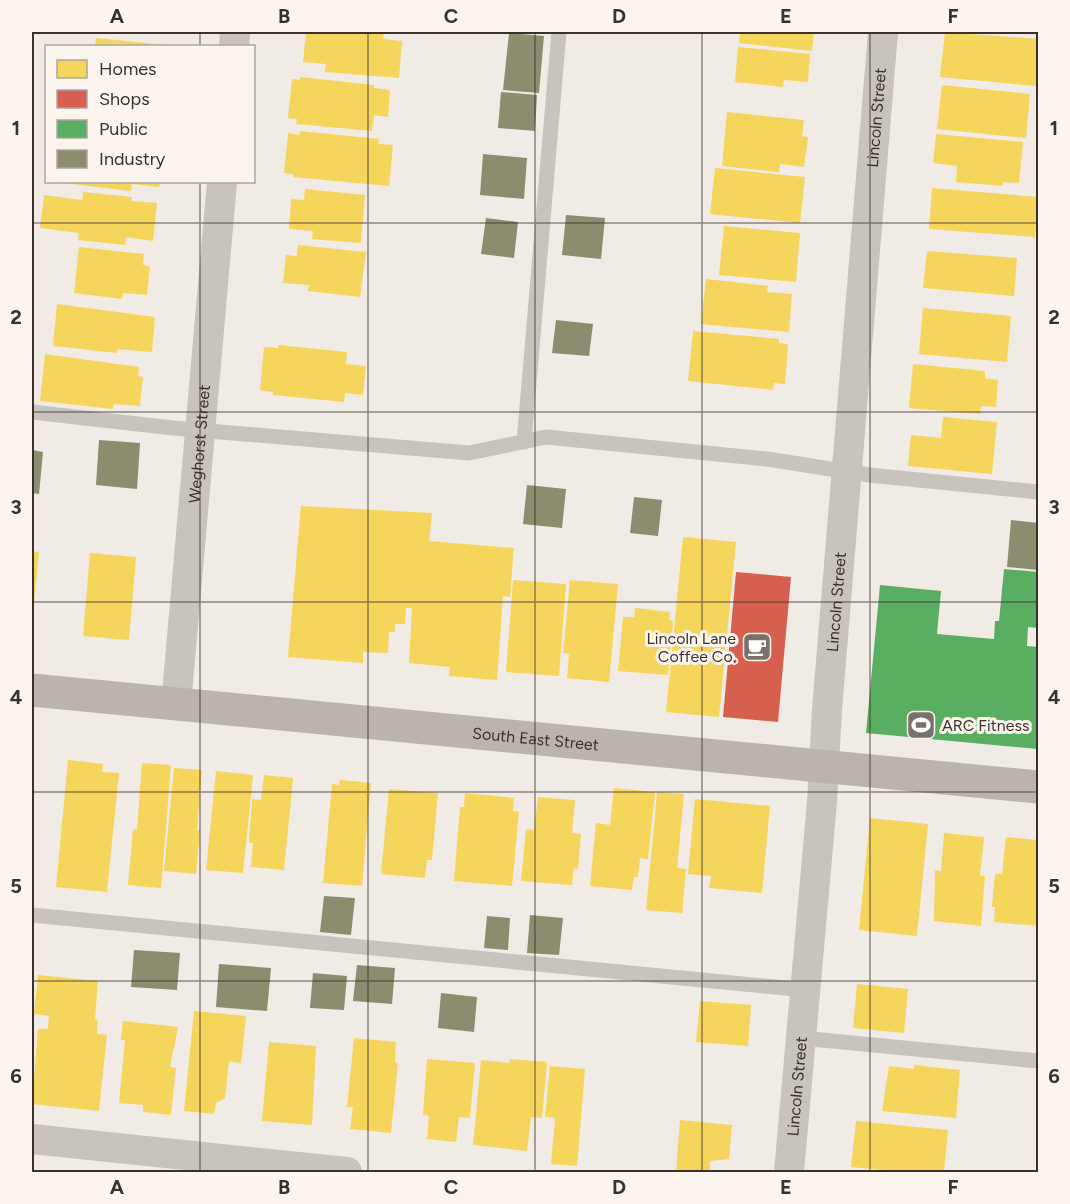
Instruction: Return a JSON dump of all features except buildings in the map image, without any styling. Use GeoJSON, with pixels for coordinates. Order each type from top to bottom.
{"type":"FeatureCollection","features":[{"type":"Feature","properties":{"kind":"main road","name":"South East Street"},"geometry":{"type":"LineString","coordinates":[[32,690],[1038,787]]}},
{"type":"Feature","properties":{"kind":"street","name":"Lincoln Street"},"geometry":{"type":"LineString","coordinates":[[789,1173],[806,990],[883,32]]}},
{"type":"Feature","properties":{"kind":"street","name":"Weghorst Street"},"geometry":{"type":"LineString","coordinates":[[176,705],[222,183]]}},
{"type":"Feature","properties":{"kind":"street"},"geometry":{"type":"LineString","coordinates":[[32,1139],[347,1173]]}},
{"type":"Feature","properties":{"kind":"lane"},"geometry":{"type":"LineString","coordinates":[[524,442],[559,32]]}},
{"type":"Feature","properties":{"kind":"lane"},"geometry":{"type":"LineString","coordinates":[[32,412],[200,430],[469,453],[546,437],[767,459],[847,471],[1038,492]]}},
{"type":"Feature","properties":{"kind":"lane"},"geometry":{"type":"LineString","coordinates":[[32,915],[806,990]]}},
{"type":"Feature","properties":{"kind":"lane"},"geometry":{"type":"LineString","coordinates":[[801,1038],[1038,1061]]}},
{"type":"Feature","properties":{"kind":"place","name":"Lincoln Lane Coffee Co."},"geometry":{"type":"Point","coordinates":[757,647]}},
{"type":"Feature","properties":{"kind":"place","name":"ARC Fitness"},"geometry":{"type":"Point","coordinates":[921,725]}}]}
